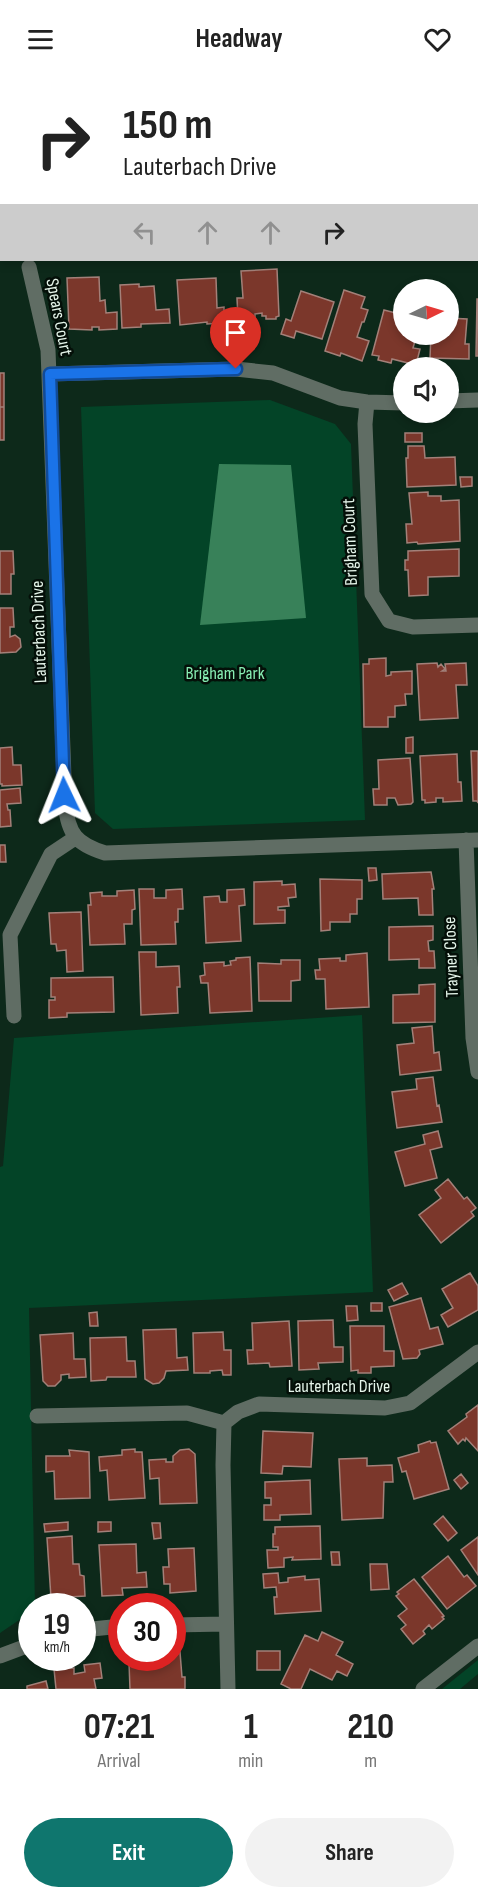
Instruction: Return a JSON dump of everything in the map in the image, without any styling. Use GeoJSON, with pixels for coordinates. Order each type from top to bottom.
{"type":"FeatureCollection","features":[{"type":"Feature","properties":{"kind":"street","name":"Spears Court"},"geometry":{"type":"LineString","coordinates":[[29,267],[48,350],[50,374]]}},
{"type":"Feature","properties":{"kind":"street"},"geometry":{"type":"LineString","coordinates":[[50,374],[236,369],[273,373],[340,398],[393,403]]}},
{"type":"Feature","properties":{"kind":"street","name":"Lauterbach Drive"},"geometry":{"type":"LineString","coordinates":[[50,374],[65,803],[66,821],[75,838]]}},
{"type":"Feature","properties":{"kind":"street"},"geometry":{"type":"LineString","coordinates":[[459,401],[478,400]]}},
{"type":"Feature","properties":{"kind":"street","name":"Brigham Court"},"geometry":{"type":"LineString","coordinates":[[367,402],[365,424],[372,594],[389,621],[413,627],[478,625]]}},
{"type":"Feature","properties":{"kind":"street"},"geometry":{"type":"LineString","coordinates":[[14,1016],[10,935],[51,854],[75,838],[88,848],[105,853],[472,840]]}},
{"type":"Feature","properties":{"kind":"street","name":"Trayner Close"},"geometry":{"type":"LineString","coordinates":[[472,840],[473,1038],[478,1072]]}},
{"type":"Feature","properties":{"kind":"street","name":"Lauterbach Drive"},"geometry":{"type":"LineString","coordinates":[[225,1423],[238,1412],[259,1404],[385,1408],[410,1403],[478,1352]]}},
{"type":"Feature","properties":{"kind":"street"},"geometry":{"type":"LineString","coordinates":[[37,1416],[188,1413],[225,1423],[223,1465],[228,1689]]}},
{"type":"Feature","properties":{"kind":"street"},"geometry":{"type":"LineString","coordinates":[[186,1624],[226,1623]]}},
{"type":"Feature","properties":{"kind":"street"},"geometry":{"type":"LineString","coordinates":[[423,1689],[478,1646]]}},
{"type":"Feature","properties":{"kind":"street"},"geometry":{"type":"LineString","coordinates":[[0,1656],[18,1649]]}},
{"type":"Feature","properties":{"kind":"green space","name":"Brigham Park"},"geometry":{"type":"Polygon","coordinates":[[[270,400],[335,424],[351,444],[365,820],[113,829],[95,813],[81,407],[270,400]]]}},
{"type":"Feature","properties":{"kind":"green space"},"geometry":{"type":"Polygon","coordinates":[[[362,1015],[373,1292],[29,1308],[35,1593],[18,1593],[18,1621],[0,1633],[0,1167],[3,1166],[14,1038],[362,1015]]]}},
{"type":"Feature","properties":{"kind":"green space"},"geometry":{"type":"Polygon","coordinates":[[[478,1660],[478,1674],[460,1689],[442,1689],[478,1660]]]}},
{"type":"Feature","properties":{"kind":"shaded area"},"geometry":{"type":"Polygon","coordinates":[[[219,464],[291,465],[306,618],[200,625],[219,464]]]}},
{"type":"Feature","properties":{"kind":"building"},"geometry":{"type":"Polygon","coordinates":[[[277,269],[279,316],[276,319],[266,319],[262,313],[255,314],[255,318],[238,319],[237,298],[243,298],[241,271],[277,269]]]}},
{"type":"Feature","properties":{"kind":"building"},"geometry":{"type":"Polygon","coordinates":[[[99,277],[100,301],[105,300],[106,313],[117,312],[117,329],[99,330],[99,327],[92,327],[92,330],[69,329],[67,278],[99,277]]]}},
{"type":"Feature","properties":{"kind":"building"},"geometry":{"type":"Polygon","coordinates":[[[216,278],[217,308],[224,307],[224,323],[180,325],[177,280],[216,278]]]}},
{"type":"Feature","properties":{"kind":"building"},"geometry":{"type":"Polygon","coordinates":[[[139,284],[139,287],[154,286],[156,310],[169,309],[170,323],[141,324],[141,327],[122,328],[120,285],[139,284]]]}},
{"type":"Feature","properties":{"kind":"building"},"geometry":{"type":"Polygon","coordinates":[[[344,290],[365,297],[361,308],[368,310],[357,337],[369,341],[362,361],[341,353],[340,356],[325,351],[344,290]]]}},
{"type":"Feature","properties":{"kind":"building"},"geometry":{"type":"Polygon","coordinates":[[[301,291],[334,302],[322,339],[296,331],[294,338],[281,334],[286,319],[291,321],[301,291]]]}},
{"type":"Feature","properties":{"kind":"building"},"geometry":{"type":"Polygon","coordinates":[[[477,299],[478,356],[476,356],[477,299]]]}},
{"type":"Feature","properties":{"kind":"building"},"geometry":{"type":"Polygon","coordinates":[[[384,310],[393,312],[393,345],[414,345],[413,348],[420,349],[418,357],[393,357],[391,363],[378,360],[379,356],[372,355],[384,310]]]}},
{"type":"Feature","properties":{"kind":"building"},"geometry":{"type":"Polygon","coordinates":[[[459,319],[467,319],[465,344],[469,344],[469,359],[430,357],[431,345],[459,345],[459,319]]]}},
{"type":"Feature","properties":{"kind":"building"},"geometry":{"type":"Polygon","coordinates":[[[0,373],[4,373],[4,407],[0,407],[0,373]]]}},
{"type":"Feature","properties":{"kind":"building"},"geometry":{"type":"Polygon","coordinates":[[[0,407],[4,407],[4,440],[0,440],[0,407]]]}},
{"type":"Feature","properties":{"kind":"building"},"geometry":{"type":"Polygon","coordinates":[[[405,433],[422,433],[422,442],[405,442],[405,433]]]}},
{"type":"Feature","properties":{"kind":"building"},"geometry":{"type":"Polygon","coordinates":[[[408,446],[424,446],[425,458],[455,457],[456,485],[407,487],[408,446]]]}},
{"type":"Feature","properties":{"kind":"building"},"geometry":{"type":"Polygon","coordinates":[[[460,477],[472,477],[472,486],[461,487],[460,477]]]}},
{"type":"Feature","properties":{"kind":"building"},"geometry":{"type":"Polygon","coordinates":[[[428,492],[428,496],[441,496],[441,501],[459,500],[460,541],[407,543],[406,524],[412,524],[409,493],[428,492]]]}},
{"type":"Feature","properties":{"kind":"building"},"geometry":{"type":"Polygon","coordinates":[[[459,549],[459,576],[428,577],[428,595],[409,596],[408,570],[405,570],[408,551],[459,549]]]}},
{"type":"Feature","properties":{"kind":"building"},"geometry":{"type":"Polygon","coordinates":[[[0,551],[13,551],[14,574],[11,574],[11,594],[0,594],[0,551]]]}},
{"type":"Feature","properties":{"kind":"building"},"geometry":{"type":"Polygon","coordinates":[[[0,608],[13,608],[14,627],[10,627],[10,637],[15,635],[20,639],[21,647],[16,652],[0,653],[0,608]]]}},
{"type":"Feature","properties":{"kind":"building"},"geometry":{"type":"Polygon","coordinates":[[[386,658],[386,676],[391,675],[391,672],[412,671],[412,694],[405,694],[406,705],[395,706],[395,717],[388,717],[388,727],[364,727],[363,664],[369,664],[369,659],[386,658]]]}},
{"type":"Feature","properties":{"kind":"building"},"geometry":{"type":"Polygon","coordinates":[[[437,663],[438,667],[441,664],[445,669],[442,671],[446,671],[445,664],[466,663],[467,685],[456,685],[458,718],[420,720],[417,664],[437,663]]]}},
{"type":"Feature","properties":{"kind":"building"},"geometry":{"type":"Polygon","coordinates":[[[413,737],[413,753],[406,753],[406,738],[413,737]]]}},
{"type":"Feature","properties":{"kind":"building"},"geometry":{"type":"Polygon","coordinates":[[[12,747],[13,765],[21,765],[22,785],[2,786],[0,784],[0,748],[12,747]]]}},
{"type":"Feature","properties":{"kind":"building"},"geometry":{"type":"Polygon","coordinates":[[[471,751],[478,751],[478,803],[473,801],[471,751]]]}},
{"type":"Feature","properties":{"kind":"building"},"geometry":{"type":"Polygon","coordinates":[[[457,754],[458,782],[461,782],[462,801],[443,802],[443,798],[436,798],[436,802],[425,803],[425,800],[422,800],[420,756],[457,754]]]}},
{"type":"Feature","properties":{"kind":"building"},"geometry":{"type":"Polygon","coordinates":[[[410,758],[413,802],[398,805],[395,798],[387,798],[387,805],[374,805],[373,789],[379,789],[378,760],[410,758]]]}},
{"type":"Feature","properties":{"kind":"building"},"geometry":{"type":"Polygon","coordinates":[[[20,788],[21,803],[7,804],[10,810],[11,826],[0,827],[0,790],[20,788]]]}},
{"type":"Feature","properties":{"kind":"building"},"geometry":{"type":"Polygon","coordinates":[[[0,845],[5,845],[6,862],[0,862],[0,845]]]}},
{"type":"Feature","properties":{"kind":"building"},"geometry":{"type":"Polygon","coordinates":[[[368,868],[376,868],[377,880],[369,881],[368,868]]]}},
{"type":"Feature","properties":{"kind":"building"},"geometry":{"type":"Polygon","coordinates":[[[431,872],[434,889],[432,889],[433,915],[419,915],[418,898],[383,899],[382,874],[431,872]]]}},
{"type":"Feature","properties":{"kind":"building"},"geometry":{"type":"Polygon","coordinates":[[[320,879],[362,880],[362,899],[357,899],[357,914],[350,914],[350,922],[330,922],[330,930],[321,931],[320,879]]]}},
{"type":"Feature","properties":{"kind":"building"},"geometry":{"type":"Polygon","coordinates":[[[282,881],[282,885],[295,884],[296,897],[288,898],[289,906],[278,907],[278,910],[285,910],[285,923],[254,924],[254,882],[282,881]]]}},
{"type":"Feature","properties":{"kind":"building"},"geometry":{"type":"Polygon","coordinates":[[[139,889],[154,889],[154,898],[166,898],[166,890],[182,889],[183,909],[178,909],[178,922],[175,922],[176,944],[141,945],[139,889]]]}},
{"type":"Feature","properties":{"kind":"building"},"geometry":{"type":"Polygon","coordinates":[[[244,889],[245,905],[239,906],[241,941],[206,943],[204,897],[219,896],[220,902],[227,902],[227,890],[244,889]]]}},
{"type":"Feature","properties":{"kind":"building"},"geometry":{"type":"Polygon","coordinates":[[[134,890],[135,909],[132,910],[132,924],[124,924],[125,944],[90,945],[88,905],[91,905],[90,893],[102,892],[102,896],[117,896],[117,891],[134,890]]]}},
{"type":"Feature","properties":{"kind":"building"},"geometry":{"type":"Polygon","coordinates":[[[81,912],[83,971],[67,972],[66,950],[57,951],[56,944],[51,944],[49,913],[81,912]]]}},
{"type":"Feature","properties":{"kind":"building"},"geometry":{"type":"Polygon","coordinates":[[[433,926],[433,940],[428,941],[429,951],[434,951],[435,968],[419,968],[419,959],[389,960],[389,927],[433,926]]]}},
{"type":"Feature","properties":{"kind":"building"},"geometry":{"type":"Polygon","coordinates":[[[139,952],[156,952],[156,967],[179,966],[178,1013],[141,1015],[139,952]]]}},
{"type":"Feature","properties":{"kind":"building"},"geometry":{"type":"Polygon","coordinates":[[[367,953],[369,1007],[326,1009],[325,979],[316,979],[315,970],[320,970],[319,959],[340,958],[340,961],[346,961],[346,955],[367,953]]]}},
{"type":"Feature","properties":{"kind":"building"},"geometry":{"type":"Polygon","coordinates":[[[250,957],[252,1011],[210,1013],[208,983],[201,983],[200,976],[205,975],[204,963],[224,962],[224,966],[231,965],[230,961],[236,958],[250,957]]]}},
{"type":"Feature","properties":{"kind":"building"},"geometry":{"type":"Polygon","coordinates":[[[281,960],[300,960],[300,980],[291,981],[291,1001],[259,1001],[258,963],[281,964],[281,960]]]}},
{"type":"Feature","properties":{"kind":"building"},"geometry":{"type":"Polygon","coordinates":[[[113,977],[114,1012],[67,1013],[67,1017],[49,1018],[49,1000],[55,1000],[55,997],[51,997],[51,978],[113,977]]]}},
{"type":"Feature","properties":{"kind":"building"},"geometry":{"type":"Polygon","coordinates":[[[435,984],[435,1022],[393,1023],[393,995],[419,994],[419,985],[435,984]]]}},
{"type":"Feature","properties":{"kind":"building"},"geometry":{"type":"Polygon","coordinates":[[[432,1026],[434,1053],[439,1052],[441,1070],[400,1075],[397,1045],[414,1043],[412,1028],[432,1026]]]}},
{"type":"Feature","properties":{"kind":"building"},"geometry":{"type":"Polygon","coordinates":[[[433,1077],[442,1122],[397,1128],[392,1092],[417,1089],[416,1079],[433,1077]]]}},
{"type":"Feature","properties":{"kind":"building"},"geometry":{"type":"Polygon","coordinates":[[[438,1131],[442,1147],[430,1150],[437,1178],[405,1186],[395,1152],[425,1144],[423,1135],[438,1131]]]}},
{"type":"Feature","properties":{"kind":"building"},"geometry":{"type":"Polygon","coordinates":[[[448,1179],[464,1199],[467,1197],[476,1208],[471,1212],[474,1216],[441,1243],[419,1215],[441,1198],[435,1190],[448,1179]]]}},
{"type":"Feature","properties":{"kind":"building"},"geometry":{"type":"Polygon","coordinates":[[[470,1273],[478,1286],[478,1310],[448,1327],[441,1315],[453,1308],[442,1289],[470,1273]]]}},
{"type":"Feature","properties":{"kind":"building"},"geometry":{"type":"Polygon","coordinates":[[[402,1283],[408,1294],[394,1301],[388,1290],[402,1283]]]}},
{"type":"Feature","properties":{"kind":"building"},"geometry":{"type":"Polygon","coordinates":[[[421,1298],[430,1329],[438,1327],[443,1344],[419,1350],[420,1354],[417,1358],[403,1359],[389,1307],[421,1298]]]}},
{"type":"Feature","properties":{"kind":"building"},"geometry":{"type":"Polygon","coordinates":[[[371,1303],[382,1303],[382,1311],[371,1311],[371,1303]]]}},
{"type":"Feature","properties":{"kind":"building"},"geometry":{"type":"Polygon","coordinates":[[[346,1306],[357,1306],[358,1320],[347,1321],[346,1306]]]}},
{"type":"Feature","properties":{"kind":"building"},"geometry":{"type":"Polygon","coordinates":[[[97,1312],[98,1326],[90,1326],[89,1313],[97,1312]]]}},
{"type":"Feature","properties":{"kind":"building"},"geometry":{"type":"Polygon","coordinates":[[[333,1320],[334,1347],[343,1347],[343,1362],[318,1363],[319,1369],[299,1370],[298,1321],[333,1320]]]}},
{"type":"Feature","properties":{"kind":"building"},"geometry":{"type":"Polygon","coordinates":[[[289,1321],[292,1366],[270,1367],[269,1363],[248,1364],[247,1350],[253,1350],[252,1323],[289,1321]]]}},
{"type":"Feature","properties":{"kind":"building"},"geometry":{"type":"Polygon","coordinates":[[[350,1326],[384,1326],[384,1351],[394,1351],[394,1366],[371,1367],[371,1373],[351,1371],[350,1326]]]}},
{"type":"Feature","properties":{"kind":"building"},"geometry":{"type":"Polygon","coordinates":[[[176,1329],[177,1358],[187,1357],[188,1370],[166,1371],[159,1383],[153,1384],[145,1379],[143,1330],[176,1329]]]}},
{"type":"Feature","properties":{"kind":"building"},"geometry":{"type":"Polygon","coordinates":[[[223,1332],[224,1350],[231,1350],[231,1375],[223,1375],[222,1370],[194,1373],[193,1333],[223,1332]]]}},
{"type":"Feature","properties":{"kind":"building"},"geometry":{"type":"Polygon","coordinates":[[[73,1333],[74,1359],[85,1359],[86,1377],[69,1378],[69,1374],[61,1375],[61,1380],[55,1386],[48,1386],[43,1381],[40,1335],[73,1333]]]}},
{"type":"Feature","properties":{"kind":"building"},"geometry":{"type":"Polygon","coordinates":[[[126,1337],[127,1361],[135,1361],[136,1377],[107,1377],[106,1380],[91,1381],[90,1338],[126,1337]]]}},
{"type":"Feature","properties":{"kind":"building"},"geometry":{"type":"Polygon","coordinates":[[[478,1405],[478,1451],[466,1438],[458,1444],[448,1431],[467,1417],[466,1414],[478,1405]]]}},
{"type":"Feature","properties":{"kind":"building"},"geometry":{"type":"Polygon","coordinates":[[[263,1431],[313,1433],[311,1467],[283,1466],[282,1474],[261,1473],[263,1431]]]}},
{"type":"Feature","properties":{"kind":"building"},"geometry":{"type":"Polygon","coordinates":[[[430,1441],[431,1443],[436,1442],[449,1489],[414,1499],[406,1471],[402,1472],[398,1458],[419,1452],[418,1445],[430,1441]]]}},
{"type":"Feature","properties":{"kind":"building"},"geometry":{"type":"Polygon","coordinates":[[[135,1449],[135,1452],[142,1452],[145,1498],[109,1500],[107,1470],[100,1471],[99,1457],[122,1455],[122,1450],[135,1449]]]}},
{"type":"Feature","properties":{"kind":"building"},"geometry":{"type":"Polygon","coordinates":[[[189,1449],[195,1454],[197,1503],[160,1504],[159,1478],[150,1479],[149,1460],[166,1459],[166,1462],[173,1462],[173,1456],[180,1450],[189,1449]]]}},
{"type":"Feature","properties":{"kind":"building"},"geometry":{"type":"Polygon","coordinates":[[[69,1450],[89,1452],[90,1498],[55,1499],[54,1471],[46,1472],[46,1456],[70,1456],[69,1450]]]}},
{"type":"Feature","properties":{"kind":"building"},"geometry":{"type":"Polygon","coordinates":[[[367,1458],[367,1466],[392,1465],[393,1482],[384,1482],[383,1518],[342,1520],[339,1459],[367,1458]]]}},
{"type":"Feature","properties":{"kind":"building"},"geometry":{"type":"Polygon","coordinates":[[[461,1474],[468,1483],[461,1489],[454,1480],[461,1474]]]}},
{"type":"Feature","properties":{"kind":"building"},"geometry":{"type":"Polygon","coordinates":[[[310,1480],[311,1514],[280,1515],[280,1520],[264,1520],[264,1505],[271,1505],[271,1498],[265,1498],[265,1482],[310,1480]]]}},
{"type":"Feature","properties":{"kind":"building"},"geometry":{"type":"Polygon","coordinates":[[[443,1516],[457,1533],[448,1541],[434,1524],[443,1516]]]}},
{"type":"Feature","properties":{"kind":"building"},"geometry":{"type":"Polygon","coordinates":[[[68,1522],[68,1530],[45,1532],[44,1524],[68,1522]]]}},
{"type":"Feature","properties":{"kind":"building"},"geometry":{"type":"Polygon","coordinates":[[[98,1522],[111,1522],[111,1531],[98,1532],[98,1522]]]}},
{"type":"Feature","properties":{"kind":"building"},"geometry":{"type":"Polygon","coordinates":[[[152,1523],[160,1523],[161,1538],[154,1539],[152,1523]]]}},
{"type":"Feature","properties":{"kind":"building"},"geometry":{"type":"Polygon","coordinates":[[[320,1526],[321,1559],[284,1558],[284,1567],[268,1568],[267,1550],[278,1550],[278,1547],[273,1547],[275,1527],[320,1526]]]}},
{"type":"Feature","properties":{"kind":"building"},"geometry":{"type":"Polygon","coordinates":[[[72,1536],[73,1564],[79,1564],[80,1575],[84,1576],[85,1593],[51,1593],[47,1538],[72,1536]]]}},
{"type":"Feature","properties":{"kind":"building"},"geometry":{"type":"Polygon","coordinates":[[[478,1537],[478,1575],[461,1550],[478,1537]]]}},
{"type":"Feature","properties":{"kind":"building"},"geometry":{"type":"Polygon","coordinates":[[[136,1544],[137,1573],[146,1572],[147,1587],[122,1588],[123,1593],[108,1593],[108,1596],[102,1596],[99,1545],[136,1544]]]}},
{"type":"Feature","properties":{"kind":"building"},"geometry":{"type":"Polygon","coordinates":[[[194,1548],[196,1591],[170,1593],[170,1584],[164,1584],[163,1567],[169,1567],[168,1549],[194,1548]]]}},
{"type":"Feature","properties":{"kind":"building"},"geometry":{"type":"Polygon","coordinates":[[[331,1552],[339,1552],[340,1565],[332,1565],[331,1552]]]}},
{"type":"Feature","properties":{"kind":"building"},"geometry":{"type":"Polygon","coordinates":[[[448,1556],[464,1577],[467,1575],[476,1586],[447,1609],[422,1577],[448,1556]]]}},
{"type":"Feature","properties":{"kind":"building"},"geometry":{"type":"Polygon","coordinates":[[[370,1564],[387,1564],[389,1589],[371,1590],[370,1564]]]}},
{"type":"Feature","properties":{"kind":"building"},"geometry":{"type":"Polygon","coordinates":[[[278,1573],[279,1583],[288,1582],[288,1578],[305,1576],[305,1580],[319,1579],[321,1611],[275,1614],[276,1587],[264,1588],[263,1574],[278,1573]]]}},
{"type":"Feature","properties":{"kind":"building"},"geometry":{"type":"Polygon","coordinates":[[[414,1579],[444,1619],[432,1629],[429,1625],[423,1631],[425,1634],[413,1644],[401,1629],[406,1625],[398,1616],[407,1609],[396,1596],[399,1594],[397,1592],[414,1579]]]}},
{"type":"Feature","properties":{"kind":"building"},"geometry":{"type":"Polygon","coordinates":[[[322,1632],[343,1642],[336,1655],[353,1664],[347,1676],[337,1671],[332,1680],[310,1669],[301,1689],[291,1689],[281,1684],[305,1635],[318,1641],[322,1632]]]}},
{"type":"Feature","properties":{"kind":"building"},"geometry":{"type":"Polygon","coordinates":[[[257,1651],[280,1651],[280,1670],[257,1670],[257,1651]]]}},
{"type":"Feature","properties":{"kind":"building"},"geometry":{"type":"Polygon","coordinates":[[[100,1663],[102,1678],[94,1679],[96,1689],[56,1689],[54,1671],[74,1671],[74,1674],[96,1671],[96,1664],[100,1663]]]}},
{"type":"Feature","properties":{"kind":"building"},"geometry":{"type":"Polygon","coordinates":[[[129,1671],[182,1671],[182,1677],[185,1677],[185,1689],[130,1689],[129,1671]]]}},
{"type":"Feature","properties":{"kind":"building"},"geometry":{"type":"Polygon","coordinates":[[[46,1681],[48,1689],[27,1689],[27,1686],[46,1681]]]}},
{"type":"Feature","properties":{"kind":"route"},"geometry":{"type":"LineString","coordinates":[[64,795],[50,374],[236,369]]}}]}
